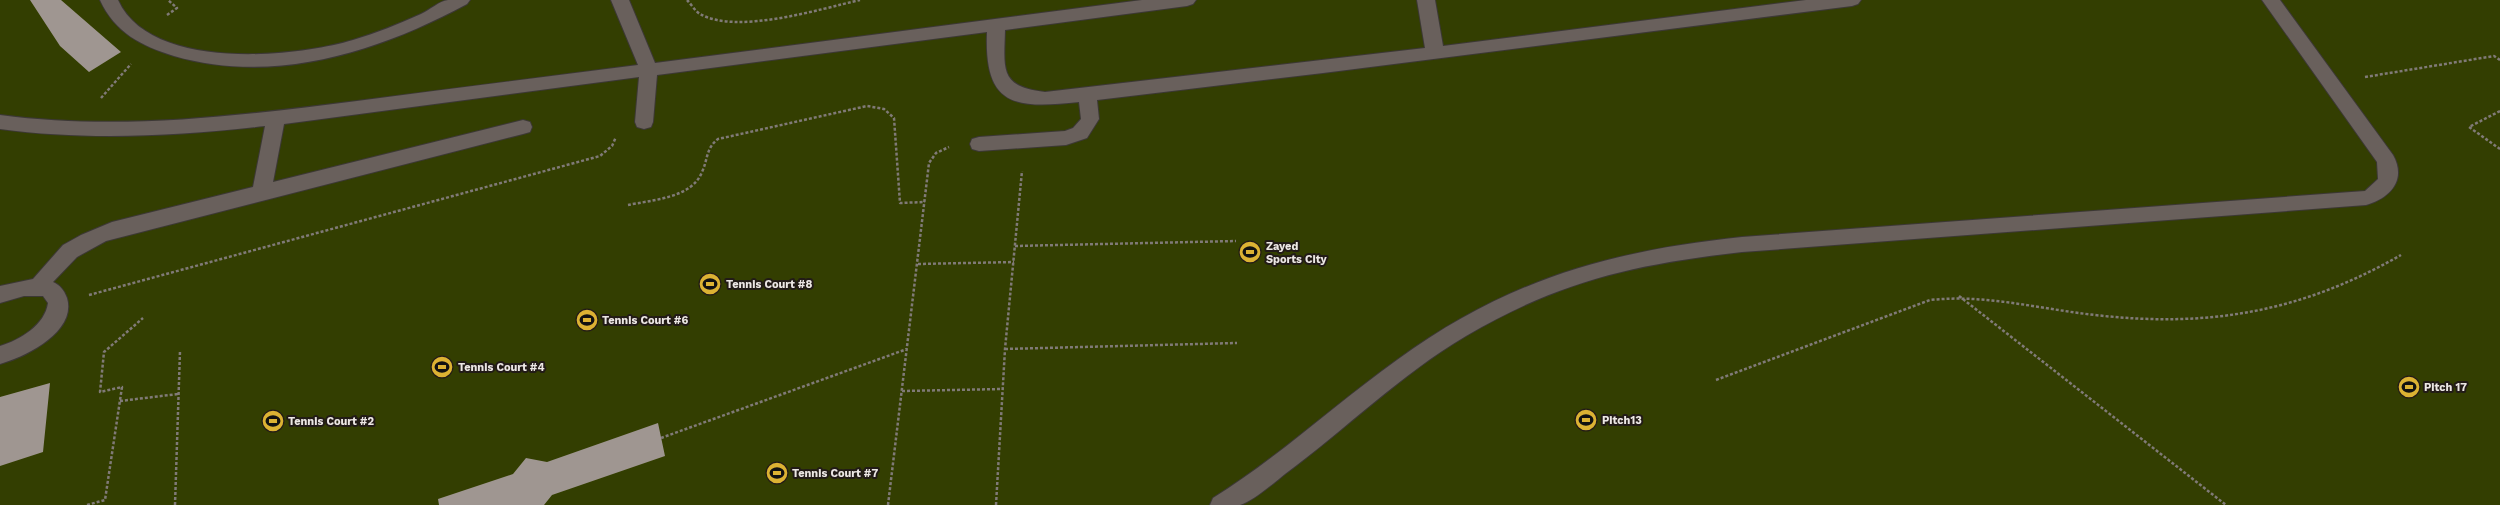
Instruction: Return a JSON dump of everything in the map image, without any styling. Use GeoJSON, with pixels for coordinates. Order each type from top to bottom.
{"type":"FeatureCollection","features":[{"type":"Feature","properties":{"kind":"lane"},"geometry":{"type":"LineString","coordinates":[[109,0],[118,17],[132,31],[150,42],[175,51],[209,58],[269,60],[305,56],[378,38],[413,25],[461,0]]}},
{"type":"Feature","properties":{"kind":"lane"},"geometry":{"type":"LineString","coordinates":[[620,0],[649,68],[644,122]]}},
{"type":"Feature","properties":{"kind":"lane"},"geometry":{"type":"LineString","coordinates":[[0,122],[73,130],[108,132],[183,129],[1187,0]]}},
{"type":"Feature","properties":{"kind":"lane"},"geometry":{"type":"LineString","coordinates":[[1426,0],[1435,53]]}},
{"type":"Feature","properties":{"kind":"lane"},"geometry":{"type":"LineString","coordinates":[[996,24],[996,70],[1000,80],[1007,88],[1031,98],[1045,99],[1435,53],[1852,0]]}},
{"type":"Feature","properties":{"kind":"lane"},"geometry":{"type":"LineString","coordinates":[[1221,505],[1261,480],[1415,358],[1502,307],[1561,280],[1620,262],[1677,252],[1825,238],[2366,198],[2378,194],[2385,188],[2389,180],[2390,170],[2386,160],[2271,0]]}},
{"type":"Feature","properties":{"kind":"lane"},"geometry":{"type":"LineString","coordinates":[[979,144],[1066,138],[1080,133],[1088,124],[1090,119],[1088,94]]}},
{"type":"Feature","properties":{"kind":"lane"},"geometry":{"type":"LineString","coordinates":[[262,192],[276,118]]}},
{"type":"Feature","properties":{"kind":"lane"},"geometry":{"type":"LineString","coordinates":[[38,287],[55,263],[84,240],[112,230],[524,127]]}},
{"type":"Feature","properties":{"kind":"lane"},"geometry":{"type":"LineString","coordinates":[[0,295],[24,287],[38,287],[49,290],[55,296],[58,303],[56,314],[49,326],[38,337],[23,347],[0,355]]}},
{"type":"Feature","properties":{"kind":"path"},"geometry":{"type":"LineString","coordinates":[[168,0],[177,8],[165,16],[170,19]]}},
{"type":"Feature","properties":{"kind":"path"},"geometry":{"type":"LineString","coordinates":[[687,0],[699,14],[711,19],[743,23],[860,0]]}},
{"type":"Feature","properties":{"kind":"path"},"geometry":{"type":"LineString","coordinates":[[73,130],[150,42]]}},
{"type":"Feature","properties":{"kind":"path"},"geometry":{"type":"LineString","coordinates":[[2331,83],[2494,56],[2500,60]]}},
{"type":"Feature","properties":{"kind":"path"},"geometry":{"type":"LineString","coordinates":[[628,205],[678,194],[692,187],[703,172],[707,148],[718,139],[867,106],[884,109],[894,118],[900,203],[925,202]]}},
{"type":"Feature","properties":{"kind":"path"},"geometry":{"type":"LineString","coordinates":[[2500,111],[2469,127],[2500,149]]}},
{"type":"Feature","properties":{"kind":"path"},"geometry":{"type":"LineString","coordinates":[[58,303],[600,156],[612,146],[616,135],[643,128],[644,122]]}},
{"type":"Feature","properties":{"kind":"path"},"geometry":{"type":"LineString","coordinates":[[996,505],[1005,349],[1025,140]]}},
{"type":"Feature","properties":{"kind":"path"},"geometry":{"type":"LineString","coordinates":[[888,505],[929,163],[936,153],[949,147],[979,144]]}},
{"type":"Feature","properties":{"kind":"path"},"geometry":{"type":"LineString","coordinates":[[1015,246],[1236,241]]}},
{"type":"Feature","properties":{"kind":"path"},"geometry":{"type":"LineString","coordinates":[[1716,380],[1930,300],[1959,296],[1995,298],[2094,315],[2133,318],[2186,318],[2229,315],[2270,309],[2322,294],[2374,272],[2401,255]]}},
{"type":"Feature","properties":{"kind":"path"},"geometry":{"type":"LineString","coordinates":[[918,264],[1014,262]]}},
{"type":"Feature","properties":{"kind":"path"},"geometry":{"type":"LineString","coordinates":[[1959,296],[2226,505]]}},
{"type":"Feature","properties":{"kind":"path"},"geometry":{"type":"LineString","coordinates":[[87,505],[105,500],[122,387],[100,392],[104,352],[143,318]]}},
{"type":"Feature","properties":{"kind":"path"},"geometry":{"type":"LineString","coordinates":[[1005,349],[1237,343]]}},
{"type":"Feature","properties":{"kind":"path"},"geometry":{"type":"LineString","coordinates":[[661,438],[907,349]]}},
{"type":"Feature","properties":{"kind":"path"},"geometry":{"type":"LineString","coordinates":[[175,505],[180,351]]}},
{"type":"Feature","properties":{"kind":"path"},"geometry":{"type":"LineString","coordinates":[[902,391],[1002,389]]}},
{"type":"Feature","properties":{"kind":"path"},"geometry":{"type":"LineString","coordinates":[[120,401],[178,394]]}},
{"type":"Feature","properties":{"kind":"green space","name":"Zayed Sports City"},"geometry":{"type":"Polygon","coordinates":[[[0,0],[2500,0],[2500,505],[0,505],[0,0]]]}},
{"type":"Feature","properties":{"kind":"building"},"geometry":{"type":"Polygon","coordinates":[[[30,0],[61,0],[121,52],[89,72],[60,46],[30,0]]]}},
{"type":"Feature","properties":{"kind":"building"},"geometry":{"type":"Polygon","coordinates":[[[50,383],[43,452],[0,466],[0,397],[50,383]]]}},
{"type":"Feature","properties":{"kind":"building"},"geometry":{"type":"Polygon","coordinates":[[[658,423],[665,456],[552,495],[544,505],[439,505],[438,499],[513,474],[526,458],[547,462],[658,423]]]}},
{"type":"Feature","properties":{"kind":"place","name":"Zayed Sports City"},"geometry":{"type":"Point","coordinates":[1250,252]}},
{"type":"Feature","properties":{"kind":"place","name":"Tennis Court #8"},"geometry":{"type":"Point","coordinates":[710,284]}},
{"type":"Feature","properties":{"kind":"place","name":"Tennis Court #6"},"geometry":{"type":"Point","coordinates":[587,320]}},
{"type":"Feature","properties":{"kind":"place","name":"Tennis Court #4"},"geometry":{"type":"Point","coordinates":[442,367]}},
{"type":"Feature","properties":{"kind":"place","name":"Pitch 17"},"geometry":{"type":"Point","coordinates":[2409,387]}},
{"type":"Feature","properties":{"kind":"place","name":"Pitch13"},"geometry":{"type":"Point","coordinates":[1586,420]}},
{"type":"Feature","properties":{"kind":"place","name":"Tennis Court #2"},"geometry":{"type":"Point","coordinates":[273,421]}},
{"type":"Feature","properties":{"kind":"place","name":"Tennis Court #7"},"geometry":{"type":"Point","coordinates":[777,473]}}]}
